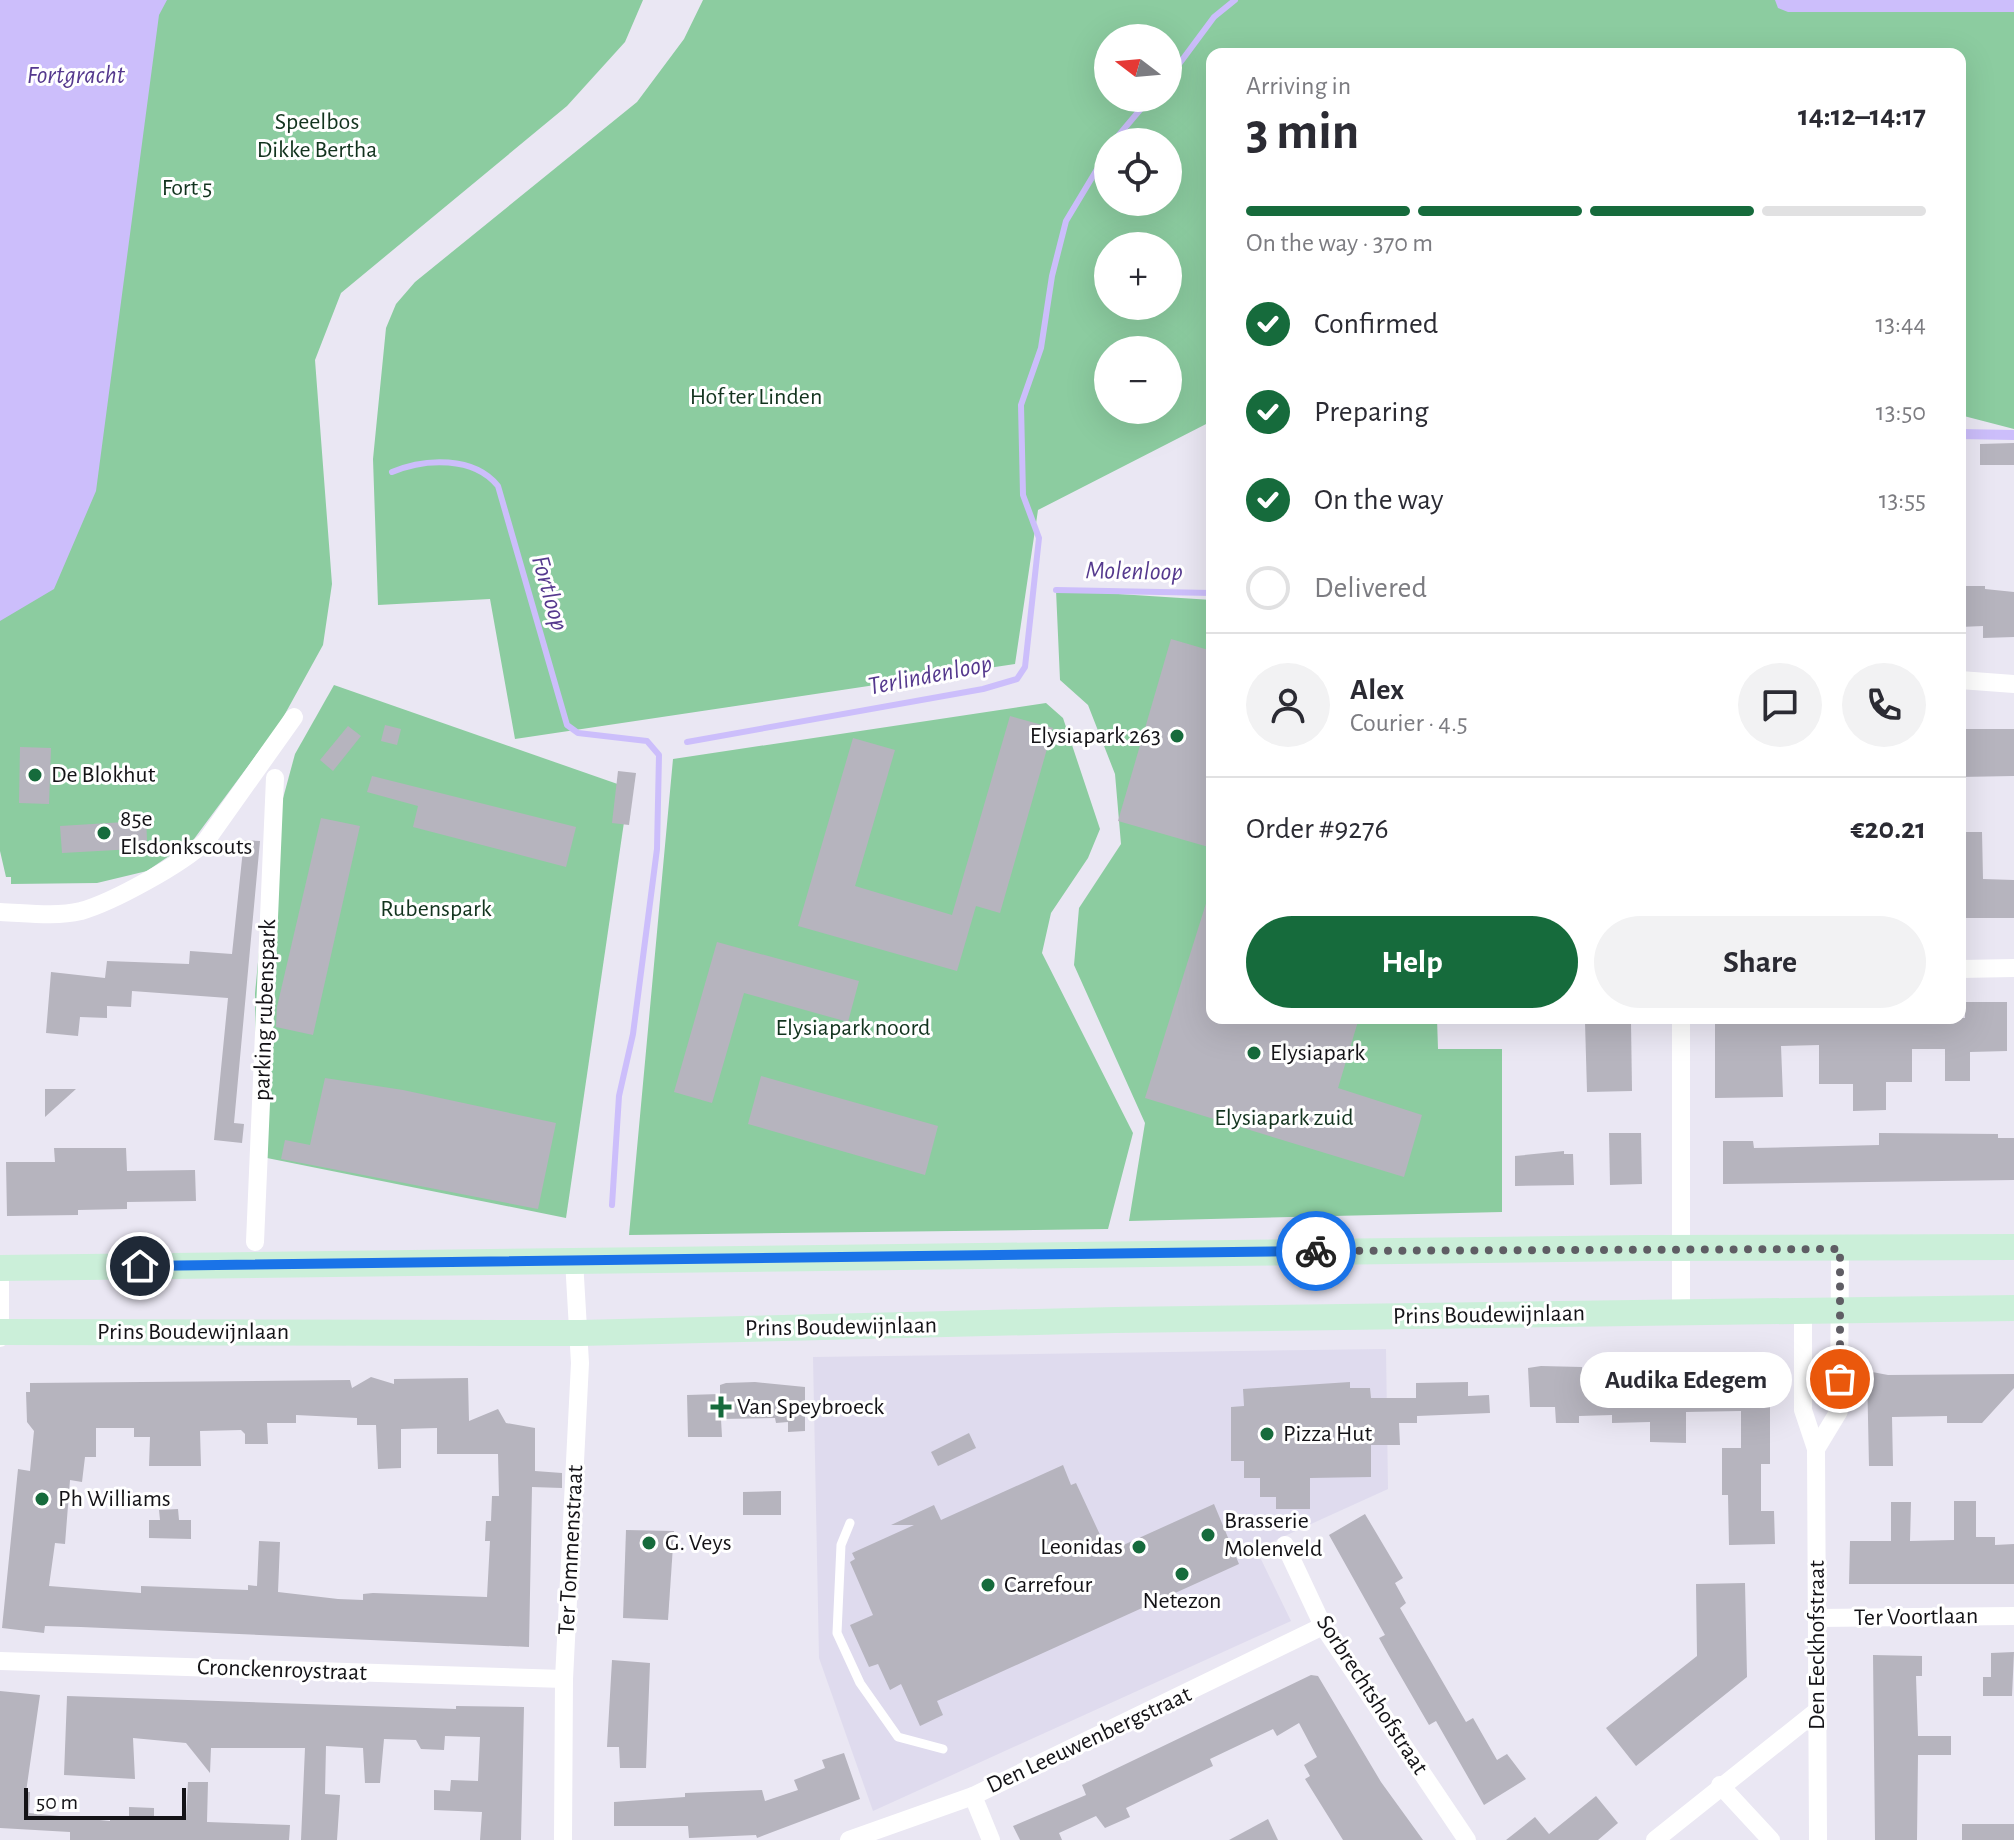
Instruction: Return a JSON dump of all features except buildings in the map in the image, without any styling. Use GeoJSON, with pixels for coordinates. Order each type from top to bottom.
{"type":"FeatureCollection","features":[{"type":"Feature","properties":{"kind":"main road"},"geometry":{"type":"LineString","coordinates":[[0,1268],[1679,1247],[2014,1247]]}},
{"type":"Feature","properties":{"kind":"main road","name":"Prins Boudewijnlaan"},"geometry":{"type":"LineString","coordinates":[[0,1334],[580,1333],[1681,1311],[1803,1310],[1841,1317],[2014,1308]]}},
{"type":"Feature","properties":{"kind":"street"},"geometry":{"type":"LineString","coordinates":[[1966,680],[2014,684]]}},
{"type":"Feature","properties":{"kind":"street"},"geometry":{"type":"LineString","coordinates":[[0,912],[56,914],[80,911],[99,905],[193,853],[206,841],[294,717]]}},
{"type":"Feature","properties":{"kind":"street","name":"parking rubenspark"},"geometry":{"type":"LineString","coordinates":[[255,1242],[275,778]]}},
{"type":"Feature","properties":{"kind":"street"},"geometry":{"type":"LineString","coordinates":[[1966,969],[2014,968]]}},
{"type":"Feature","properties":{"kind":"street"},"geometry":{"type":"LineString","coordinates":[[1681,1024],[1681,1311]]}},
{"type":"Feature","properties":{"kind":"street"},"geometry":{"type":"LineString","coordinates":[[1816,1449],[1839,1411],[1840,1249]]}},
{"type":"Feature","properties":{"kind":"street","name":"Ter Tommenstraat"},"geometry":{"type":"LineString","coordinates":[[563,1840],[564,1679],[580,1333],[574,1260]]}},
{"type":"Feature","properties":{"kind":"street"},"geometry":{"type":"LineString","coordinates":[[0,1268],[0,1334]]}},
{"type":"Feature","properties":{"kind":"street","name":"Den Eeckhofstraat"},"geometry":{"type":"LineString","coordinates":[[1803,1310],[1803,1410],[1816,1449],[1818,1840]]}},
{"type":"Feature","properties":{"kind":"street","name":"Sorbrechtshofstraat"},"geometry":{"type":"LineString","coordinates":[[1285,1545],[1323,1626],[1467,1840]]}},
{"type":"Feature","properties":{"kind":"street","name":"Ter Voortlaan"},"geometry":{"type":"LineString","coordinates":[[1817,1618],[2014,1616]]}},
{"type":"Feature","properties":{"kind":"street","name":"Den Leeuwenbergstraat"},"geometry":{"type":"LineString","coordinates":[[849,1840],[973,1796],[1323,1626]]}},
{"type":"Feature","properties":{"kind":"street","name":"Cronckenroystraat"},"geometry":{"type":"LineString","coordinates":[[0,1661],[564,1679]]}},
{"type":"Feature","properties":{"kind":"street"},"geometry":{"type":"LineString","coordinates":[[1655,1840],[1720,1785],[1818,1710]]}},
{"type":"Feature","properties":{"kind":"street"},"geometry":{"type":"LineString","coordinates":[[1720,1785],[1771,1840]]}},
{"type":"Feature","properties":{"kind":"street"},"geometry":{"type":"LineString","coordinates":[[973,1796],[991,1840]]}},
{"type":"Feature","properties":{"kind":"lane"},"geometry":{"type":"LineString","coordinates":[[850,1523],[841,1545],[837,1633],[860,1683],[898,1737],[943,1749]]}},
{"type":"Feature","properties":{"kind":"shaded area"},"geometry":{"type":"Polygon","coordinates":[[[1386,1349],[1388,1489],[1256,1549],[1291,1621],[873,1811],[819,1658],[813,1357],[1386,1349]]]}},
{"type":"Feature","properties":{"kind":"green space","name":"Speelbos Dikke Bertha"},"geometry":{"type":"Polygon","coordinates":[[[0,0],[643,0],[625,42],[567,106],[341,293],[315,360],[332,584],[323,645],[280,723],[194,839],[147,871],[97,883],[11,884],[11,877],[6,877],[0,851],[0,0]]]}},
{"type":"Feature","properties":{"kind":"green space","name":"Hof ter Linden"},"geometry":{"type":"Polygon","coordinates":[[[703,0],[2014,0],[2014,429],[1966,417],[1966,48],[1206,48],[1206,424],[1038,510],[1015,664],[515,739],[490,599],[378,605],[373,459],[386,328],[396,304],[415,282],[637,102],[684,39],[703,0]]]}},
{"type":"Feature","properties":{"kind":"green space","name":"Elysiapark zuid"},"geometry":{"type":"Polygon","coordinates":[[[1056,590],[1206,600],[1206,1024],[1437,1024],[1438,1049],[1502,1049],[1502,1212],[1129,1221],[1145,1123],[1074,965],[1079,908],[1121,844],[1115,774],[1088,705],[1060,680],[1056,590]]]}},
{"type":"Feature","properties":{"kind":"green space","name":"Rubenspark"},"geometry":{"type":"Polygon","coordinates":[[[334,685],[629,788],[566,1218],[257,1156],[255,993],[269,850],[295,754],[334,685]]]}},
{"type":"Feature","properties":{"kind":"green space","name":"Elysiapark noord"},"geometry":{"type":"Polygon","coordinates":[[[1046,703],[1063,718],[1100,829],[1088,858],[1051,913],[1042,953],[1133,1133],[1108,1229],[629,1235],[673,759],[1046,703]]]}},
{"type":"Feature","properties":{"kind":"water","name":"Fortgracht"},"geometry":{"type":"Polygon","coordinates":[[[0,0],[167,0],[159,15],[96,491],[54,589],[0,621],[0,0]]]}},
{"type":"Feature","properties":{"kind":"water"},"geometry":{"type":"Polygon","coordinates":[[[1775,0],[2014,0],[2014,12],[1788,12],[1778,8],[1775,0]]]}},
{"type":"Feature","properties":{"kind":"water"},"geometry":{"type":"Polygon","coordinates":[[[1966,429],[2014,430],[2014,440],[1966,439],[1966,429]]]}},
{"type":"Feature","properties":{"kind":"waterway","name":"Terlindenloop"},"geometry":{"type":"LineString","coordinates":[[1182,60],[1214,17],[1235,0]]}},
{"type":"Feature","properties":{"kind":"waterway","name":"Terlindenloop"},"geometry":{"type":"LineString","coordinates":[[1125,128],[1138,112]]}},
{"type":"Feature","properties":{"kind":"waterway","name":"Terlindenloop"},"geometry":{"type":"LineString","coordinates":[[687,742],[983,689],[1017,679],[1025,667],[1039,538],[1023,495],[1021,405],[1041,348],[1052,276],[1066,221],[1094,174]]}},
{"type":"Feature","properties":{"kind":"waterway","name":"Fortloop"},"geometry":{"type":"LineString","coordinates":[[392,472],[419,464],[448,462],[476,469],[498,486],[567,725],[578,733],[647,741],[659,755],[657,849],[633,1034],[619,1096],[612,1205]]}},
{"type":"Feature","properties":{"kind":"waterway","name":"Molenloop"},"geometry":{"type":"LineString","coordinates":[[1056,590],[1206,593]]}},
{"type":"Feature","properties":{"kind":"way so far"},"geometry":{"type":"LineString","coordinates":[[1316,1251],[1679,1247],[1840,1249],[1840,1379]]}},
{"type":"Feature","properties":{"kind":"place","name":"Elysiapark 263"},"geometry":{"type":"Point","coordinates":[1177,736]}},
{"type":"Feature","properties":{"kind":"place","name":"De Blokhut"},"geometry":{"type":"Point","coordinates":[35,775]}},
{"type":"Feature","properties":{"kind":"place","name":"85e Elsdonkscouts"},"geometry":{"type":"Point","coordinates":[104,833]}},
{"type":"Feature","properties":{"kind":"place","name":"Elysiapark"},"geometry":{"type":"Point","coordinates":[1254,1053]}},
{"type":"Feature","properties":{"kind":"place","name":"Audika Edegem"},"geometry":{"type":"Point","coordinates":[1840,1379]}},
{"type":"Feature","properties":{"kind":"place","name":"Van Speybroeck"},"geometry":{"type":"Point","coordinates":[721,1407]}},
{"type":"Feature","properties":{"kind":"place","name":"Pizza Hut"},"geometry":{"type":"Point","coordinates":[1267,1434]}},
{"type":"Feature","properties":{"kind":"place","name":"Ph Williams"},"geometry":{"type":"Point","coordinates":[42,1499]}},
{"type":"Feature","properties":{"kind":"place","name":"Brasserie Molenveld"},"geometry":{"type":"Point","coordinates":[1208,1535]}},
{"type":"Feature","properties":{"kind":"place","name":"G. Veys"},"geometry":{"type":"Point","coordinates":[649,1543]}},
{"type":"Feature","properties":{"kind":"place","name":"Leonidas"},"geometry":{"type":"Point","coordinates":[1139,1547]}},
{"type":"Feature","properties":{"kind":"place","name":"Netezon"},"geometry":{"type":"Point","coordinates":[1182,1574]}},
{"type":"Feature","properties":{"kind":"place","name":"Carrefour"},"geometry":{"type":"Point","coordinates":[988,1585]}},
{"type":"Feature","properties":{"kind":"route"},"geometry":{"type":"LineString","coordinates":[[140,1266],[1316,1251]]}},
{"type":"Feature","properties":{"kind":"park label","name":"Fort 5"},"geometry":{"type":"Point","coordinates":[187,188]}}]}
